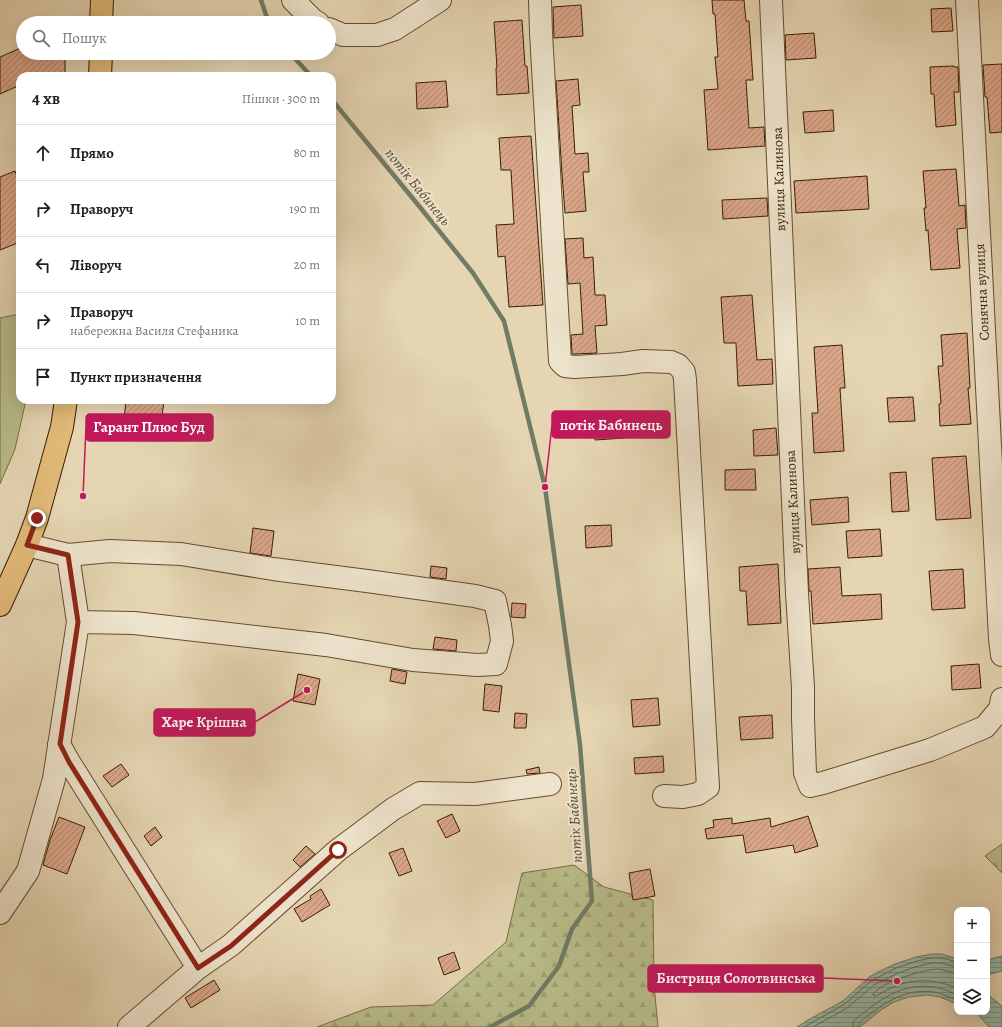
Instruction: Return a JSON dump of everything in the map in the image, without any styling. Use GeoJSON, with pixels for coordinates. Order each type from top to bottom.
{"type":"FeatureCollection","features":[{"type":"Feature","properties":{"kind":"main road"},"geometry":{"type":"LineString","coordinates":[[101,16],[102,0]]}},
{"type":"Feature","properties":{"kind":"main road"},"geometry":{"type":"LineString","coordinates":[[100,72],[101,60]]}},
{"type":"Feature","properties":{"kind":"main road"},"geometry":{"type":"LineString","coordinates":[[0,606],[27,545],[42,503],[62,427],[65,404]]}},
{"type":"Feature","properties":{"kind":"street"},"geometry":{"type":"LineString","coordinates":[[293,0],[309,16]]}},
{"type":"Feature","properties":{"kind":"street"},"geometry":{"type":"LineString","coordinates":[[336,32],[343,35],[377,35],[395,29],[440,0]]}},
{"type":"Feature","properties":{"kind":"street"},"geometry":{"type":"LineString","coordinates":[[540,0],[560,361],[564,366],[575,367],[643,361],[671,362],[684,372],[708,787],[698,794],[682,797],[664,796]]}},
{"type":"Feature","properties":{"kind":"street","name":"вулиця Калинова"},"geometry":{"type":"LineString","coordinates":[[771,0],[797,593],[803,688],[805,773],[810,786],[930,750],[985,727],[1000,709],[1002,699]]}},
{"type":"Feature","properties":{"kind":"street","name":"Сонячна вулиця"},"geometry":{"type":"LineString","coordinates":[[967,0],[1002,655]]}},
{"type":"Feature","properties":{"kind":"street"},"geometry":{"type":"LineString","coordinates":[[27,545],[68,555],[110,551],[181,554],[273,569],[495,600],[502,641],[496,664],[477,665],[413,660],[326,645],[134,623],[78,622]]}},
{"type":"Feature","properties":{"kind":"street"},"geometry":{"type":"LineString","coordinates":[[0,913],[28,871],[54,779],[78,622],[68,555]]}},
{"type":"Feature","properties":{"kind":"street"},"geometry":{"type":"LineString","coordinates":[[60,744],[69,762],[198,968]]}},
{"type":"Feature","properties":{"kind":"street"},"geometry":{"type":"LineString","coordinates":[[129,1027],[198,968],[231,946],[338,850],[393,809],[420,793],[475,794],[550,784]]}},
{"type":"Feature","properties":{"kind":"green space"},"geometry":{"type":"Polygon","coordinates":[[[16,315],[16,404],[25,404],[15,449],[0,484],[0,318],[16,315]]]}},
{"type":"Feature","properties":{"kind":"green space"},"geometry":{"type":"Polygon","coordinates":[[[1002,844],[1002,873],[985,856],[1002,844]]]}},
{"type":"Feature","properties":{"kind":"green space"},"geometry":{"type":"Polygon","coordinates":[[[574,865],[604,887],[653,900],[654,985],[658,1027],[317,1027],[371,1007],[433,1005],[506,942],[522,873],[574,865]]]}},
{"type":"Feature","properties":{"kind":"water"},"geometry":{"type":"Polygon","coordinates":[[[931,954],[942,954],[954,958],[954,1003],[940,997],[927,995],[909,997],[894,1002],[881,1010],[860,1027],[797,1027],[843,1001],[869,977],[895,964],[931,954]]]}},
{"type":"Feature","properties":{"kind":"water"},"geometry":{"type":"Polygon","coordinates":[[[1002,956],[1002,971],[990,974],[990,959],[1002,956]]]}},
{"type":"Feature","properties":{"kind":"water"},"geometry":{"type":"Polygon","coordinates":[[[990,996],[1002,1006],[1002,1027],[989,1027],[979,1015],[990,1015],[990,996]]]}},
{"type":"Feature","properties":{"kind":"building"},"geometry":{"type":"Polygon","coordinates":[[[712,0],[744,0],[746,21],[749,21],[753,80],[746,80],[749,128],[764,127],[765,146],[708,150],[704,90],[718,89],[715,57],[718,57],[715,14],[713,14],[712,0]]]}},
{"type":"Feature","properties":{"kind":"building"},"geometry":{"type":"Polygon","coordinates":[[[581,5],[583,36],[554,38],[553,7],[581,5]]]}},
{"type":"Feature","properties":{"kind":"building"},"geometry":{"type":"Polygon","coordinates":[[[951,8],[953,31],[932,32],[931,9],[951,8]]]}},
{"type":"Feature","properties":{"kind":"building"},"geometry":{"type":"Polygon","coordinates":[[[522,20],[525,66],[527,66],[529,93],[497,95],[494,22],[522,20]]]}},
{"type":"Feature","properties":{"kind":"building"},"geometry":{"type":"Polygon","coordinates":[[[814,33],[816,58],[786,60],[785,35],[814,33]]]}},
{"type":"Feature","properties":{"kind":"building"},"geometry":{"type":"Polygon","coordinates":[[[16,50],[16,60],[65,60],[65,72],[16,72],[16,87],[0,94],[0,57],[16,50]]]}},
{"type":"Feature","properties":{"kind":"building"},"geometry":{"type":"Polygon","coordinates":[[[1002,64],[1002,132],[990,133],[987,97],[985,97],[983,65],[1002,64]]]}},
{"type":"Feature","properties":{"kind":"building"},"geometry":{"type":"Polygon","coordinates":[[[930,67],[958,67],[959,92],[954,92],[956,125],[936,127],[934,94],[931,94],[930,67]]]}},
{"type":"Feature","properties":{"kind":"building"},"geometry":{"type":"Polygon","coordinates":[[[578,79],[580,105],[572,106],[575,154],[588,153],[589,172],[583,172],[586,211],[565,213],[556,81],[578,79]]]}},
{"type":"Feature","properties":{"kind":"building"},"geometry":{"type":"Polygon","coordinates":[[[446,81],[448,107],[417,109],[416,83],[446,81]]]}},
{"type":"Feature","properties":{"kind":"building"},"geometry":{"type":"Polygon","coordinates":[[[833,110],[834,131],[805,133],[803,112],[833,110]]]}},
{"type":"Feature","properties":{"kind":"building"},"geometry":{"type":"Polygon","coordinates":[[[531,136],[543,305],[509,307],[505,256],[498,257],[496,225],[514,224],[511,170],[501,170],[499,138],[531,136]]]}},
{"type":"Feature","properties":{"kind":"building"},"geometry":{"type":"Polygon","coordinates":[[[956,169],[959,206],[965,205],[966,228],[957,229],[960,268],[931,270],[928,230],[926,231],[924,208],[926,208],[923,171],[956,169]]]}},
{"type":"Feature","properties":{"kind":"building"},"geometry":{"type":"Polygon","coordinates":[[[15,171],[16,174],[16,244],[0,250],[0,177],[15,171]]]}},
{"type":"Feature","properties":{"kind":"building"},"geometry":{"type":"Polygon","coordinates":[[[867,176],[869,209],[796,213],[794,181],[867,176]]]}},
{"type":"Feature","properties":{"kind":"building"},"geometry":{"type":"Polygon","coordinates":[[[767,198],[768,216],[723,219],[722,200],[767,198]]]}},
{"type":"Feature","properties":{"kind":"building"},"geometry":{"type":"Polygon","coordinates":[[[583,238],[584,258],[593,257],[595,295],[605,295],[607,325],[595,326],[597,353],[572,354],[571,335],[583,334],[580,283],[568,284],[565,239],[583,238]]]}},
{"type":"Feature","properties":{"kind":"building"},"geometry":{"type":"Polygon","coordinates":[[[752,295],[757,360],[772,359],[773,384],[738,386],[736,343],[724,343],[721,297],[752,295]]]}},
{"type":"Feature","properties":{"kind":"building"},"geometry":{"type":"Polygon","coordinates":[[[967,333],[970,388],[968,388],[971,424],[940,426],[939,404],[941,403],[938,366],[943,366],[941,335],[967,333]]]}},
{"type":"Feature","properties":{"kind":"building"},"geometry":{"type":"Polygon","coordinates":[[[842,345],[845,388],[840,388],[844,451],[814,453],[812,413],[818,413],[814,347],[842,345]]]}},
{"type":"Feature","properties":{"kind":"building"},"geometry":{"type":"Polygon","coordinates":[[[913,397],[915,421],[889,422],[887,398],[913,397]]]}},
{"type":"Feature","properties":{"kind":"building"},"geometry":{"type":"Polygon","coordinates":[[[126,404],[164,404],[161,424],[124,420],[126,404]]]}},
{"type":"Feature","properties":{"kind":"building"},"geometry":{"type":"Polygon","coordinates":[[[623,411],[625,438],[595,440],[593,413],[623,411]]]}},
{"type":"Feature","properties":{"kind":"building"},"geometry":{"type":"Polygon","coordinates":[[[776,428],[778,455],[754,456],[753,430],[776,428]]]}},
{"type":"Feature","properties":{"kind":"building"},"geometry":{"type":"Polygon","coordinates":[[[966,456],[971,518],[936,520],[932,458],[966,456]]]}},
{"type":"Feature","properties":{"kind":"building"},"geometry":{"type":"Polygon","coordinates":[[[755,469],[756,490],[725,490],[725,470],[755,469]]]}},
{"type":"Feature","properties":{"kind":"building"},"geometry":{"type":"Polygon","coordinates":[[[906,472],[909,511],[892,512],[890,473],[906,472]]]}},
{"type":"Feature","properties":{"kind":"building"},"geometry":{"type":"Polygon","coordinates":[[[848,497],[849,522],[812,525],[810,500],[848,497]]]}},
{"type":"Feature","properties":{"kind":"building"},"geometry":{"type":"Polygon","coordinates":[[[611,525],[612,546],[586,548],[585,526],[611,525]]]}},
{"type":"Feature","properties":{"kind":"building"},"geometry":{"type":"Polygon","coordinates":[[[253,528],[274,531],[271,556],[250,553],[253,528]]]}},
{"type":"Feature","properties":{"kind":"building"},"geometry":{"type":"Polygon","coordinates":[[[880,529],[882,556],[848,558],[846,531],[880,529]]]}},
{"type":"Feature","properties":{"kind":"building"},"geometry":{"type":"Polygon","coordinates":[[[778,564],[781,623],[748,625],[746,591],[740,591],[739,567],[778,564]]]}},
{"type":"Feature","properties":{"kind":"building"},"geometry":{"type":"Polygon","coordinates":[[[431,566],[447,568],[446,579],[430,577],[431,566]]]}},
{"type":"Feature","properties":{"kind":"building"},"geometry":{"type":"Polygon","coordinates":[[[840,567],[842,596],[881,594],[882,619],[813,624],[808,569],[840,567]]]}},
{"type":"Feature","properties":{"kind":"building"},"geometry":{"type":"Polygon","coordinates":[[[963,569],[965,608],[932,610],[929,571],[963,569]]]}},
{"type":"Feature","properties":{"kind":"building"},"geometry":{"type":"Polygon","coordinates":[[[512,603],[526,604],[525,618],[511,617],[512,603]]]}},
{"type":"Feature","properties":{"kind":"building"},"geometry":{"type":"Polygon","coordinates":[[[435,637],[457,640],[456,651],[433,649],[435,637]]]}},
{"type":"Feature","properties":{"kind":"building"},"geometry":{"type":"Polygon","coordinates":[[[979,664],[981,688],[952,690],[951,666],[979,664]]]}},
{"type":"Feature","properties":{"kind":"building"},"geometry":{"type":"Polygon","coordinates":[[[392,669],[407,672],[405,684],[390,681],[392,669]]]}},
{"type":"Feature","properties":{"kind":"building"},"geometry":{"type":"Polygon","coordinates":[[[298,674],[320,679],[315,705],[293,701],[298,674]]]}},
{"type":"Feature","properties":{"kind":"building"},"geometry":{"type":"Polygon","coordinates":[[[485,684],[502,686],[499,712],[483,710],[485,684]]]}},
{"type":"Feature","properties":{"kind":"building"},"geometry":{"type":"Polygon","coordinates":[[[658,698],[660,725],[633,727],[631,700],[658,698]]]}},
{"type":"Feature","properties":{"kind":"building"},"geometry":{"type":"Polygon","coordinates":[[[515,713],[527,714],[526,728],[514,728],[515,713]]]}},
{"type":"Feature","properties":{"kind":"building"},"geometry":{"type":"Polygon","coordinates":[[[772,715],[773,738],[741,740],[739,717],[772,715]]]}},
{"type":"Feature","properties":{"kind":"building"},"geometry":{"type":"Polygon","coordinates":[[[663,756],[664,772],[635,774],[634,758],[663,756]]]}},
{"type":"Feature","properties":{"kind":"building"},"geometry":{"type":"Polygon","coordinates":[[[121,764],[129,775],[112,787],[103,776],[121,764]]]}},
{"type":"Feature","properties":{"kind":"building"},"geometry":{"type":"Polygon","coordinates":[[[539,767],[540,773],[527,774],[526,770],[539,767]]]}},
{"type":"Feature","properties":{"kind":"building"},"geometry":{"type":"Polygon","coordinates":[[[452,814],[460,831],[446,838],[437,821],[452,814]]]}},
{"type":"Feature","properties":{"kind":"building"},"geometry":{"type":"Polygon","coordinates":[[[808,816],[818,846],[795,853],[793,845],[746,853],[743,835],[707,839],[705,829],[714,827],[713,820],[732,818],[732,824],[770,818],[771,827],[808,816]]]}},
{"type":"Feature","properties":{"kind":"building"},"geometry":{"type":"Polygon","coordinates":[[[59,817],[85,827],[67,874],[43,865],[50,840],[59,817]]]}},
{"type":"Feature","properties":{"kind":"building"},"geometry":{"type":"Polygon","coordinates":[[[155,827],[162,837],[151,846],[144,836],[155,827]]]}},
{"type":"Feature","properties":{"kind":"building"},"geometry":{"type":"Polygon","coordinates":[[[306,846],[315,854],[300,867],[293,860],[306,846]]]}},
{"type":"Feature","properties":{"kind":"building"},"geometry":{"type":"Polygon","coordinates":[[[403,848],[412,871],[399,876],[389,853],[403,848]]]}},
{"type":"Feature","properties":{"kind":"building"},"geometry":{"type":"Polygon","coordinates":[[[650,869],[655,896],[633,900],[629,873],[650,869]]]}},
{"type":"Feature","properties":{"kind":"building"},"geometry":{"type":"Polygon","coordinates":[[[321,889],[330,905],[302,922],[294,909],[311,899],[310,896],[321,889]]]}},
{"type":"Feature","properties":{"kind":"building"},"geometry":{"type":"Polygon","coordinates":[[[454,952],[460,969],[444,975],[438,958],[454,952]]]}},
{"type":"Feature","properties":{"kind":"building"},"geometry":{"type":"Polygon","coordinates":[[[214,980],[220,990],[191,1008],[185,998],[214,980]]]}},
{"type":"Feature","properties":{"kind":"waterway","name":"потік Бабинець"},"geometry":{"type":"LineString","coordinates":[[261,0],[266,16]]}},
{"type":"Feature","properties":{"kind":"waterway","name":"потік Бабинець"},"geometry":{"type":"LineString","coordinates":[[296,60],[307,72]]}},
{"type":"Feature","properties":{"kind":"waterway","name":"потік Бабинець"},"geometry":{"type":"LineString","coordinates":[[336,105],[473,273],[504,321],[545,487],[580,745],[592,901],[572,929],[559,966],[529,1006],[490,1027]]}},
{"type":"Feature","properties":{"kind":"place","name":"потік Бабинець"},"geometry":{"type":"Point","coordinates":[545,487]}},
{"type":"Feature","properties":{"kind":"place","name":"Гарант Плюс Буд"},"geometry":{"type":"Point","coordinates":[83,496]}},
{"type":"Feature","properties":{"kind":"place","name":"Харе Крішна"},"geometry":{"type":"Point","coordinates":[307,690]}},
{"type":"Feature","properties":{"kind":"place","name":"Бистриця Солотвинська"},"geometry":{"type":"Point","coordinates":[897,981]}},
{"type":"Feature","properties":{"kind":"route"},"geometry":{"type":"LineString","coordinates":[[37,518],[27,545],[68,555],[78,622],[60,744],[69,762],[198,968],[231,946],[338,850]]}}]}
